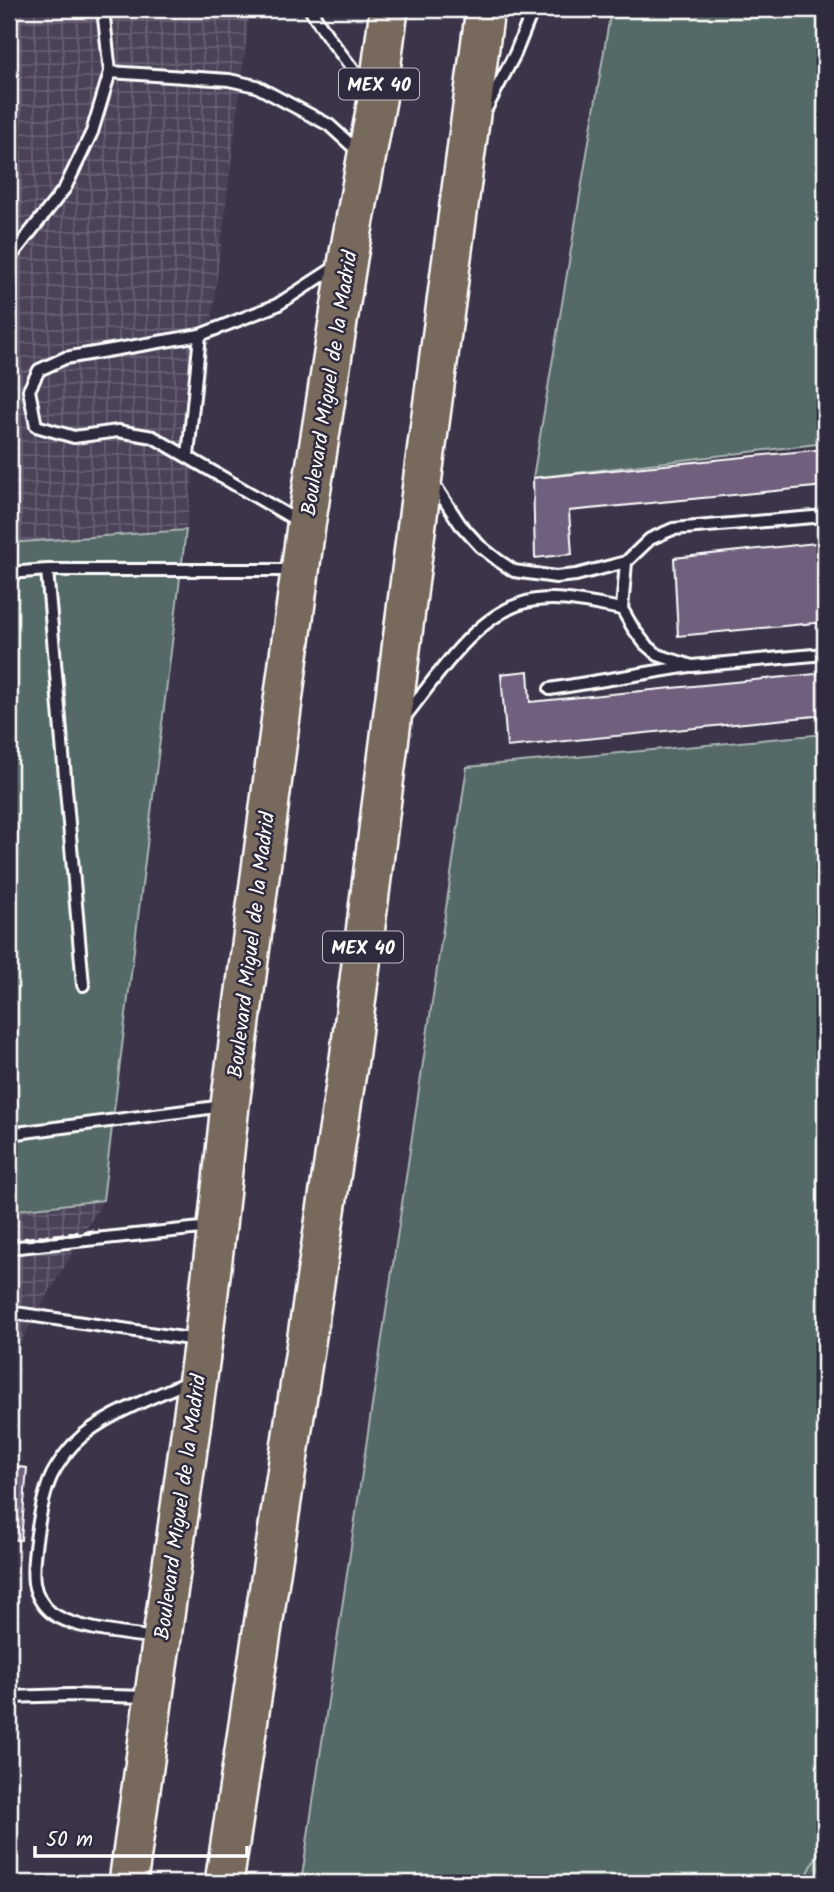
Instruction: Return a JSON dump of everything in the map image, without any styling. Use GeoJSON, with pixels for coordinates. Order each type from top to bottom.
{"type":"FeatureCollection","features":[{"type":"Feature","properties":{"kind":"highway","name":"Boulevard Miguel de la Madrid"},"geometry":{"type":"LineString","coordinates":[[128,1883],[203,1341],[230,1105],[306,526],[348,258],[377,100],[389,9]]}},
{"type":"Feature","properties":{"kind":"highway","name":"MEX 40"},"geometry":{"type":"LineString","coordinates":[[224,1883],[349,1059],[485,9]]}},
{"type":"Feature","properties":{"kind":"lane"},"geometry":{"type":"LineString","coordinates":[[9,259],[65,188],[92,132],[110,72],[103,9]]}},
{"type":"Feature","properties":{"kind":"lane"},"geometry":{"type":"LineString","coordinates":[[310,9],[377,100]]}},
{"type":"Feature","properties":{"kind":"lane"},"geometry":{"type":"LineString","coordinates":[[467,140],[500,84],[533,9]]}},
{"type":"Feature","properties":{"kind":"lane"},"geometry":{"type":"LineString","coordinates":[[110,72],[229,80],[256,86],[329,125],[365,158]]}},
{"type":"Feature","properties":{"kind":"lane"},"geometry":{"type":"LineString","coordinates":[[306,526],[153,437],[118,431],[74,437],[36,426],[29,390],[39,370],[65,358],[200,335],[277,305],[348,258]]}},
{"type":"Feature","properties":{"kind":"lane"},"geometry":{"type":"LineString","coordinates":[[188,456],[200,335]]}},
{"type":"Feature","properties":{"kind":"lane"},"geometry":{"type":"LineString","coordinates":[[424,468],[460,524],[480,546],[514,571],[556,577],[576,575],[626,562],[650,540],[673,529],[825,516]]}},
{"type":"Feature","properties":{"kind":"lane"},"geometry":{"type":"LineString","coordinates":[[626,562],[622,609],[633,628],[657,655],[692,666]]}},
{"type":"Feature","properties":{"kind":"lane"},"geometry":{"type":"LineString","coordinates":[[9,573],[47,570],[300,570]]}},
{"type":"Feature","properties":{"kind":"lane"},"geometry":{"type":"LineString","coordinates":[[47,570],[83,985]]}},
{"type":"Feature","properties":{"kind":"lane"},"geometry":{"type":"LineString","coordinates":[[389,737],[454,654],[486,623],[505,611],[527,602],[553,600],[622,609]]}},
{"type":"Feature","properties":{"kind":"lane"},"geometry":{"type":"LineString","coordinates":[[550,689],[692,666],[825,654]]}},
{"type":"Feature","properties":{"kind":"lane"},"geometry":{"type":"LineString","coordinates":[[9,1134],[230,1105]]}},
{"type":"Feature","properties":{"kind":"lane"},"geometry":{"type":"LineString","coordinates":[[9,1248],[218,1226]]}},
{"type":"Feature","properties":{"kind":"lane"},"geometry":{"type":"LineString","coordinates":[[9,1312],[203,1341]]}},
{"type":"Feature","properties":{"kind":"lane"},"geometry":{"type":"LineString","coordinates":[[162,1639],[98,1630],[51,1613],[38,1598],[34,1582],[39,1521],[51,1476],[76,1442],[108,1419],[198,1377]]}},
{"type":"Feature","properties":{"kind":"lane"},"geometry":{"type":"LineString","coordinates":[[9,1697],[155,1697]]}},
{"type":"Feature","properties":{"kind":"shaded area"},"geometry":{"type":"Polygon","coordinates":[[[9,9],[250,9],[186,530],[9,543],[9,9]]]}},
{"type":"Feature","properties":{"kind":"shaded area"},"geometry":{"type":"Polygon","coordinates":[[[103,1200],[9,1362],[9,1211],[103,1200]]]}},
{"type":"Feature","properties":{"kind":"green space"},"geometry":{"type":"Polygon","coordinates":[[[611,9],[825,9],[825,443],[533,478],[611,9]]]}},
{"type":"Feature","properties":{"kind":"green space"},"geometry":{"type":"Polygon","coordinates":[[[186,530],[103,1200],[9,1211],[9,543],[186,530]]]}},
{"type":"Feature","properties":{"kind":"green space"},"geometry":{"type":"Polygon","coordinates":[[[825,734],[825,1883],[301,1883],[467,767],[825,734]]]}},
{"type":"Feature","properties":{"kind":"green space"},"geometry":{"type":"Polygon","coordinates":[[[825,1839],[825,1883],[803,1883],[825,1839]]]}},
{"type":"Feature","properties":{"kind":"building"},"geometry":{"type":"Polygon","coordinates":[[[825,449],[825,486],[569,511],[572,554],[535,558],[533,478],[825,449]]]}},
{"type":"Feature","properties":{"kind":"building"},"geometry":{"type":"Polygon","coordinates":[[[825,542],[825,622],[678,636],[674,558],[825,542]]]}},
{"type":"Feature","properties":{"kind":"building"},"geometry":{"type":"Polygon","coordinates":[[[528,671],[530,702],[825,673],[825,715],[507,747],[501,674],[528,671]]]}},
{"type":"Feature","properties":{"kind":"building"},"geometry":{"type":"Polygon","coordinates":[[[9,1466],[27,1468],[21,1540],[9,1539],[9,1466]]]}},
{"type":"Feature","properties":{"kind":"railway"},"geometry":{"type":"LineString","coordinates":[[9,1241],[100,1231]]}}]}
